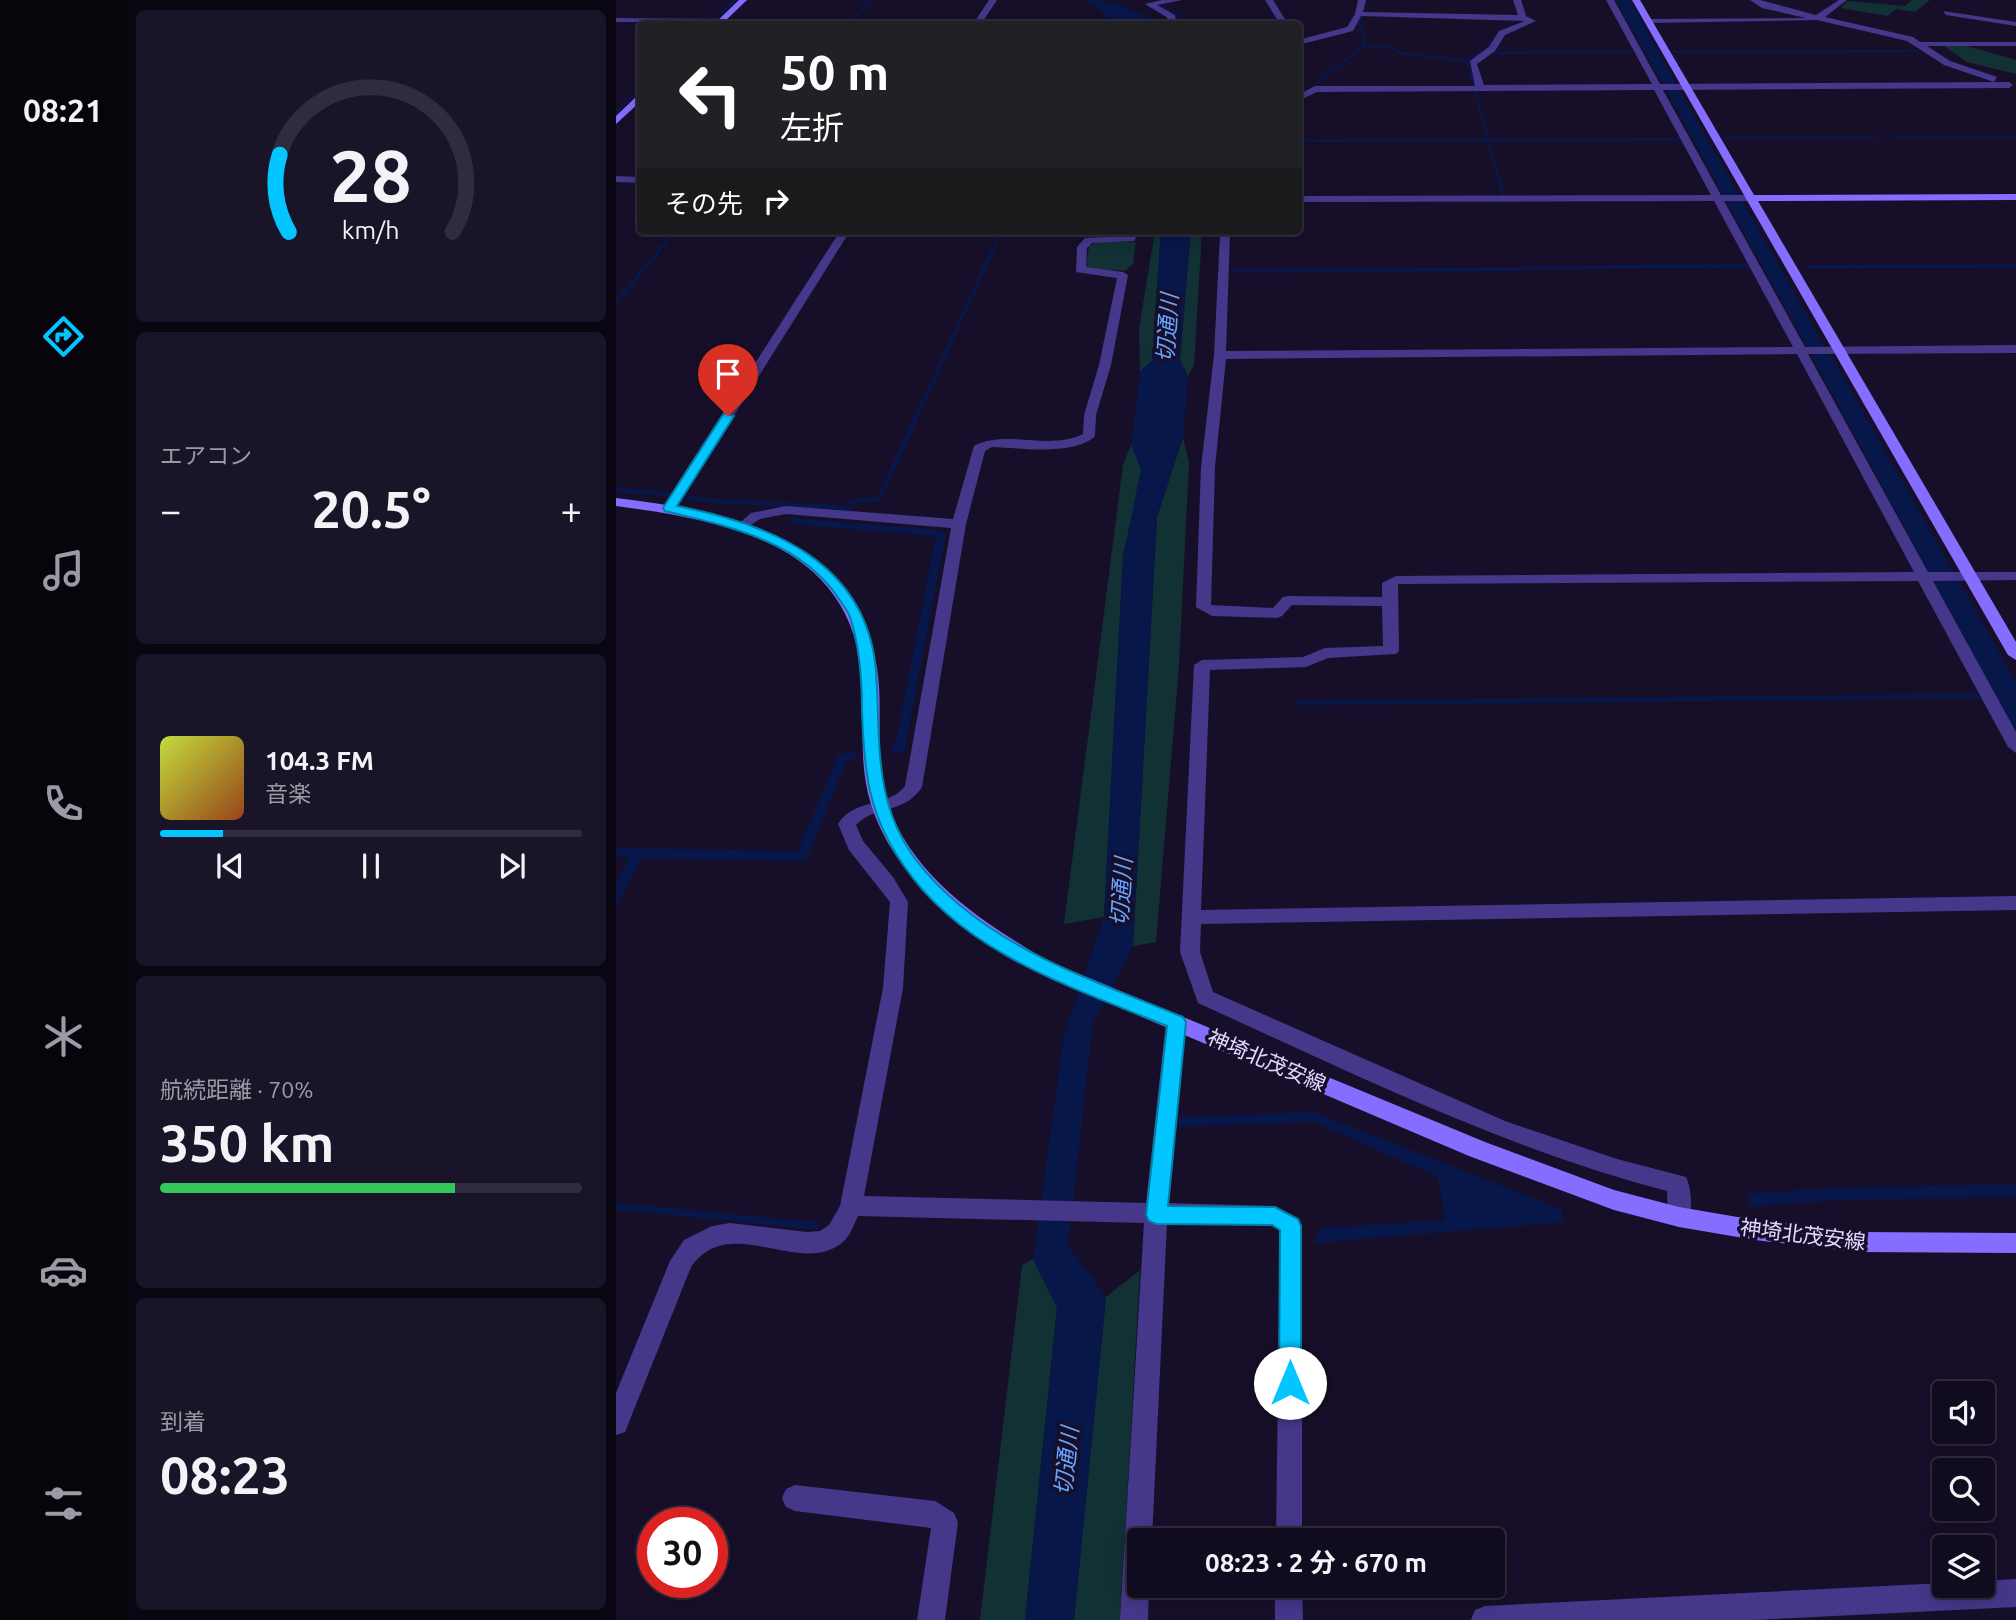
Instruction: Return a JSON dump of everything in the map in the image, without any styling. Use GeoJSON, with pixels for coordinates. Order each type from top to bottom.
{"type":"FeatureCollection","features":[{"type":"Feature","properties":{"kind":"street"},"geometry":{"type":"LineString","coordinates":[[722,21],[743,0]]}},
{"type":"Feature","properties":{"kind":"street"},"geometry":{"type":"LineString","coordinates":[[979,21],[993,0]]}},
{"type":"Feature","properties":{"kind":"street"},"geometry":{"type":"LineString","coordinates":[[1173,21],[1172,17],[1149,4],[1178,0]]}},
{"type":"Feature","properties":{"kind":"street"},"geometry":{"type":"LineString","coordinates":[[1269,0],[1282,21]]}},
{"type":"Feature","properties":{"kind":"street"},"geometry":{"type":"LineString","coordinates":[[1302,41],[1350,29],[1359,14],[1362,0]]}},
{"type":"Feature","properties":{"kind":"street"},"geometry":{"type":"LineString","coordinates":[[1517,0],[1523,17]]}},
{"type":"Feature","properties":{"kind":"street"},"geometry":{"type":"LineString","coordinates":[[1610,0],[1752,198],[1965,576],[2016,655]]}},
{"type":"Feature","properties":{"kind":"street"},"geometry":{"type":"LineString","coordinates":[[1636,0],[1648,21],[1672,87],[1728,198],[1812,350],[2016,747]]}},
{"type":"Feature","properties":{"kind":"street"},"geometry":{"type":"LineString","coordinates":[[1754,0],[1765,6],[1902,36],[1920,44],[1947,63],[1983,77],[2012,83]]}},
{"type":"Feature","properties":{"kind":"street"},"geometry":{"type":"LineString","coordinates":[[1648,21],[1818,18],[1843,0]]}},
{"type":"Feature","properties":{"kind":"street"},"geometry":{"type":"LineString","coordinates":[[1946,13],[1965,11],[2016,24]]}},
{"type":"Feature","properties":{"kind":"street"},"geometry":{"type":"LineString","coordinates":[[1359,14],[1523,17],[1532,21],[1502,33],[1492,49],[1473,62],[1480,88]]}},
{"type":"Feature","properties":{"kind":"street"},"geometry":{"type":"LineString","coordinates":[[616,20],[651,21]]}},
{"type":"Feature","properties":{"kind":"street"},"geometry":{"type":"LineString","coordinates":[[1920,44],[2016,44]]}},
{"type":"Feature","properties":{"kind":"street"},"geometry":{"type":"LineString","coordinates":[[1302,95],[1315,89],[2012,83]]}},
{"type":"Feature","properties":{"kind":"street"},"geometry":{"type":"LineString","coordinates":[[616,121],[637,101]]}},
{"type":"Feature","properties":{"kind":"street"},"geometry":{"type":"LineString","coordinates":[[616,179],[637,180]]}},
{"type":"Feature","properties":{"kind":"street"},"geometry":{"type":"LineString","coordinates":[[1302,199],[2016,197]]}},
{"type":"Feature","properties":{"kind":"street"},"geometry":{"type":"LineString","coordinates":[[669,508],[842,235]]}},
{"type":"Feature","properties":{"kind":"street"},"geometry":{"type":"LineString","coordinates":[[616,1423],[682,1261],[696,1244],[711,1236],[729,1233],[816,1242],[835,1234],[851,1206],[893,988],[899,902],[895,891],[859,849],[848,832],[847,824],[853,816],[901,800],[913,787],[960,524],[979,449],[984,445],[1067,444],[1082,441],[1089,436],[1090,415],[1105,365],[1123,275],[1080,270],[1082,247],[1089,240],[1122,235]]}},
{"type":"Feature","properties":{"kind":"street"},"geometry":{"type":"LineString","coordinates":[[1225,235],[1220,355],[1208,467],[1203,607],[1212,611],[1277,612],[1289,600],[1390,602]]}},
{"type":"Feature","properties":{"kind":"street"},"geometry":{"type":"LineString","coordinates":[[1220,355],[2016,349]]}},
{"type":"Feature","properties":{"kind":"street","name":"神埼北茂安線"},"geometry":{"type":"LineString","coordinates":[[616,502],[669,508],[743,526],[812,561],[838,586],[857,615],[869,668],[873,771],[880,806],[893,836],[910,864],[944,901],[993,940],[1041,966],[1477,1149],[1614,1200],[1679,1217],[1755,1230],[1859,1242],[2016,1243]]}},
{"type":"Feature","properties":{"kind":"street"},"geometry":{"type":"LineString","coordinates":[[743,526],[756,516],[786,510],[960,524]]}},
{"type":"Feature","properties":{"kind":"street"},"geometry":{"type":"LineString","coordinates":[[1679,1217],[1678,1184],[1622,1171],[1519,1136],[1205,997],[1190,952],[1202,665],[1306,662],[1325,653],[1391,651],[1389,583],[1396,580],[2016,576]]}},
{"type":"Feature","properties":{"kind":"street"},"geometry":{"type":"LineString","coordinates":[[1192,917],[2016,903]]}},
{"type":"Feature","properties":{"kind":"street"},"geometry":{"type":"LineString","coordinates":[[1134,1620],[1156,1215],[1176,1022]]}},
{"type":"Feature","properties":{"kind":"street"},"geometry":{"type":"LineString","coordinates":[[851,1206],[1275,1216],[1291,1226],[1289,1528]]}},
{"type":"Feature","properties":{"kind":"street"},"geometry":{"type":"LineString","coordinates":[[795,1498],[935,1514],[945,1522],[931,1620]]}},
{"type":"Feature","properties":{"kind":"street"},"geometry":{"type":"LineString","coordinates":[[1485,1620],[2016,1593]]}},
{"type":"Feature","properties":{"kind":"street"},"geometry":{"type":"LineString","coordinates":[[1289,1598],[1289,1620]]}},
{"type":"Feature","properties":{"kind":"green space"},"geometry":{"type":"Polygon","coordinates":[[[1912,0],[1930,0],[1915,12],[1896,9],[1888,16],[1841,8],[1847,1],[1905,6],[1912,0]]]}},
{"type":"Feature","properties":{"kind":"green space"},"geometry":{"type":"Polygon","coordinates":[[[1941,44],[1960,44],[2016,60],[2016,74],[1967,62],[1941,44]]]}},
{"type":"Feature","properties":{"kind":"green space"},"geometry":{"type":"Polygon","coordinates":[[[1154,235],[1161,235],[1152,361],[1140,371],[1139,329],[1154,235]]]}},
{"type":"Feature","properties":{"kind":"green space"},"geometry":{"type":"Polygon","coordinates":[[[1192,235],[1202,235],[1194,365],[1188,376],[1180,360],[1192,235]]]}},
{"type":"Feature","properties":{"kind":"green space"},"geometry":{"type":"Polygon","coordinates":[[[1097,242],[1136,242],[1133,264],[1125,271],[1086,268],[1089,246],[1097,242]]]}},
{"type":"Feature","properties":{"kind":"green space"},"geometry":{"type":"Polygon","coordinates":[[[1183,437],[1189,462],[1179,665],[1156,942],[1133,946],[1157,517],[1183,437]]]}},
{"type":"Feature","properties":{"kind":"green space"},"geometry":{"type":"Polygon","coordinates":[[[1131,445],[1142,469],[1123,557],[1104,917],[1064,924],[1123,465],[1131,445]]]}},
{"type":"Feature","properties":{"kind":"green space"},"geometry":{"type":"Polygon","coordinates":[[[1033,1259],[1057,1308],[1025,1620],[980,1620],[1022,1265],[1033,1259]]]}},
{"type":"Feature","properties":{"kind":"green space"},"geometry":{"type":"Polygon","coordinates":[[[1140,1270],[1120,1620],[1074,1620],[1106,1297],[1140,1270]]]}},
{"type":"Feature","properties":{"kind":"water"},"geometry":{"type":"Polygon","coordinates":[[[1085,0],[1124,7],[1155,21],[1115,21],[1085,0]]]}},
{"type":"Feature","properties":{"kind":"water"},"geometry":{"type":"Polygon","coordinates":[[[1616,0],[1630,0],[1676,84],[1672,84],[1679,89],[1739,195],[1734,195],[1737,200],[1742,200],[1825,347],[1820,347],[1824,355],[1831,355],[2016,682],[2016,733],[1811,355],[1817,355],[1813,347],[1807,347],[1726,201],[1731,200],[1728,195],[1723,195],[1666,90],[1667,84],[1662,84],[1616,0]]]}},
{"type":"Feature","properties":{"kind":"water","name":"切通川"},"geometry":{"type":"Polygon","coordinates":[[[1161,235],[1192,235],[1180,360],[1188,376],[1183,437],[1157,517],[1133,946],[1093,1023],[1068,1246],[1106,1297],[1074,1620],[1025,1620],[1057,1308],[1033,1259],[1064,1035],[1104,917],[1123,557],[1141,469],[1131,445],[1140,371],[1152,361],[1161,235]]]}},
{"type":"Feature","properties":{"kind":"water"},"geometry":{"type":"Polygon","coordinates":[[[1748,264],[1750,268],[1522,269],[1521,266],[1748,264]]]}},
{"type":"Feature","properties":{"kind":"water"},"geometry":{"type":"Polygon","coordinates":[[[792,518],[938,530],[946,533],[904,753],[892,752],[892,744],[896,742],[936,536],[789,524],[792,518]]]}},
{"type":"Feature","properties":{"kind":"water"},"geometry":{"type":"Polygon","coordinates":[[[855,751],[855,758],[847,760],[806,861],[641,858],[616,907],[616,884],[629,858],[616,857],[616,848],[798,851],[838,755],[855,751]]]}},
{"type":"Feature","properties":{"kind":"water"},"geometry":{"type":"Polygon","coordinates":[[[1314,1112],[1561,1209],[1564,1222],[1315,1243],[1320,1228],[1445,1220],[1438,1177],[1314,1122],[1179,1127],[1179,1117],[1314,1112]]]}},
{"type":"Feature","properties":{"kind":"water"},"geometry":{"type":"Polygon","coordinates":[[[2016,1184],[2016,1197],[1839,1200],[1751,1207],[1747,1194],[1834,1188],[2016,1184]]]}},
{"type":"Feature","properties":{"kind":"waterway"},"geometry":{"type":"LineString","coordinates":[[714,19],[735,0]]}},
{"type":"Feature","properties":{"kind":"waterway"},"geometry":{"type":"LineString","coordinates":[[852,20],[869,0]]}},
{"type":"Feature","properties":{"kind":"waterway"},"geometry":{"type":"LineString","coordinates":[[1158,4],[1186,21]]}},
{"type":"Feature","properties":{"kind":"waterway"},"geometry":{"type":"LineString","coordinates":[[1363,15],[1359,23],[1365,35],[1365,45]]}},
{"type":"Feature","properties":{"kind":"waterway"},"geometry":{"type":"LineString","coordinates":[[1467,61],[1485,50],[1491,41]]}},
{"type":"Feature","properties":{"kind":"waterway"},"geometry":{"type":"LineString","coordinates":[[1317,83],[1365,45]]}},
{"type":"Feature","properties":{"kind":"waterway"},"geometry":{"type":"LineString","coordinates":[[1365,45],[1393,48],[1400,53],[1467,61]]}},
{"type":"Feature","properties":{"kind":"waterway"},"geometry":{"type":"LineString","coordinates":[[1675,52],[1916,51]]}},
{"type":"Feature","properties":{"kind":"waterway"},"geometry":{"type":"LineString","coordinates":[[1496,53],[1632,52]]}},
{"type":"Feature","properties":{"kind":"waterway"},"geometry":{"type":"LineString","coordinates":[[1467,61],[1474,85]]}},
{"type":"Feature","properties":{"kind":"waterway"},"geometry":{"type":"LineString","coordinates":[[1475,91],[1488,140]]}},
{"type":"Feature","properties":{"kind":"waterway"},"geometry":{"type":"LineString","coordinates":[[616,112],[637,92]]}},
{"type":"Feature","properties":{"kind":"waterway"},"geometry":{"type":"LineString","coordinates":[[1894,137],[2016,137]]}},
{"type":"Feature","properties":{"kind":"waterway"},"geometry":{"type":"LineString","coordinates":[[1727,138],[1876,138]]}},
{"type":"Feature","properties":{"kind":"waterway"},"geometry":{"type":"LineString","coordinates":[[1488,140],[1680,139]]}},
{"type":"Feature","properties":{"kind":"waterway"},"geometry":{"type":"LineString","coordinates":[[1302,141],[1488,140]]}},
{"type":"Feature","properties":{"kind":"waterway"},"geometry":{"type":"LineString","coordinates":[[1488,140],[1499,181]]}},
{"type":"Feature","properties":{"kind":"waterway"},"geometry":{"type":"LineString","coordinates":[[1499,179],[1503,195]]}},
{"type":"Feature","properties":{"kind":"waterway"},"geometry":{"type":"LineString","coordinates":[[616,302],[673,235]]}},
{"type":"Feature","properties":{"kind":"waterway"},"geometry":{"type":"LineString","coordinates":[[918,414],[999,235]]}},
{"type":"Feature","properties":{"kind":"waterway"},"geometry":{"type":"LineString","coordinates":[[1808,267],[2016,266]]}},
{"type":"Feature","properties":{"kind":"waterway"},"geometry":{"type":"LineString","coordinates":[[1233,271],[1522,269]]}},
{"type":"Feature","properties":{"kind":"waterway"},"geometry":{"type":"LineString","coordinates":[[688,497],[714,501],[849,508],[853,501],[879,499],[918,413]]}},
{"type":"Feature","properties":{"kind":"waterway"},"geometry":{"type":"LineString","coordinates":[[616,490],[668,494]]}},
{"type":"Feature","properties":{"kind":"waterway"},"geometry":{"type":"LineString","coordinates":[[1297,703],[1978,696]]}},
{"type":"Feature","properties":{"kind":"waterway"},"geometry":{"type":"LineString","coordinates":[[616,1206],[816,1226]]}},
{"type":"Feature","properties":{"kind":"route"},"geometry":{"type":"LineString","coordinates":[[728,416],[669,508],[707,515],[775,540],[812,561],[838,586],[857,615],[869,668],[871,749],[880,806],[893,836],[910,864],[944,901],[993,940],[1041,966],[1176,1022],[1156,1215],[1275,1216],[1291,1226],[1290,1383]]}}]}
